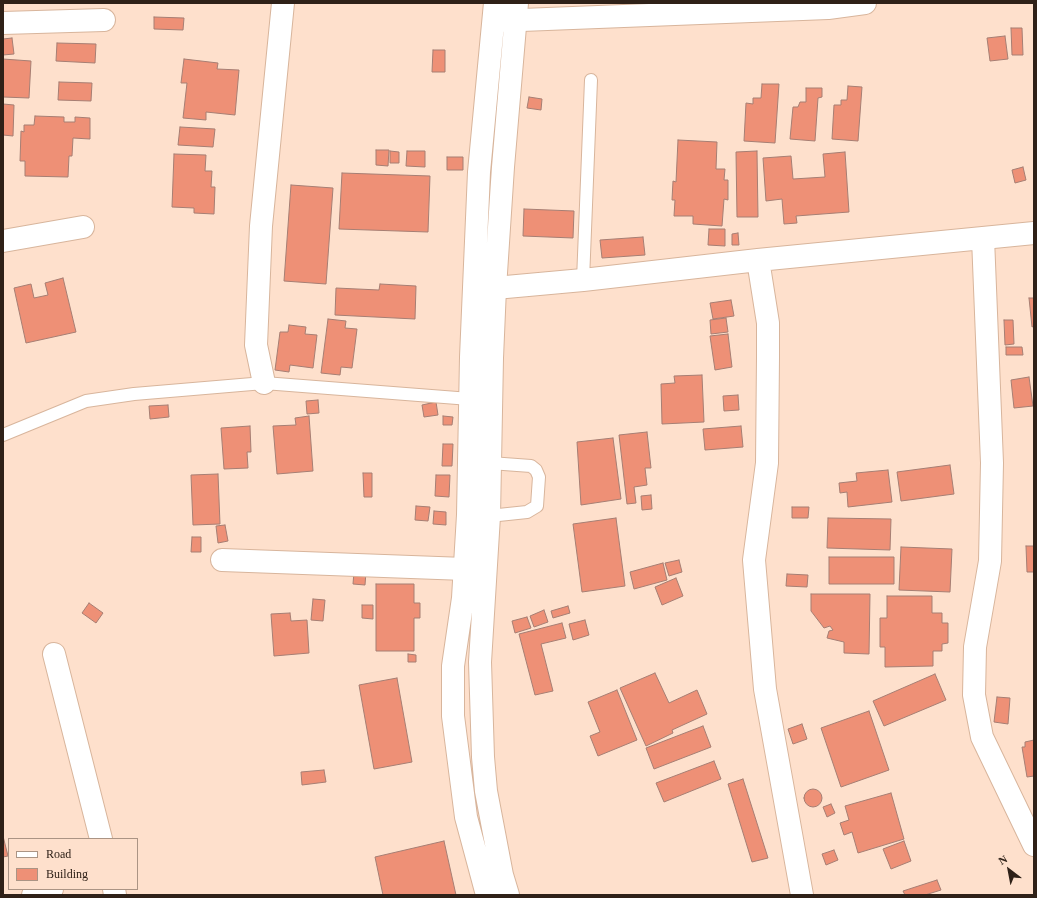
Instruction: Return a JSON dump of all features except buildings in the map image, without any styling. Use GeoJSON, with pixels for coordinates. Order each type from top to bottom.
{"type":"FeatureCollection","features":[{"type":"Feature","properties":{"kind":"street"},"geometry":{"type":"LineString","coordinates":[[264,383],[256,344],[261,226],[283,3]]}},
{"type":"Feature","properties":{"kind":"street"},"geometry":{"type":"LineString","coordinates":[[486,895],[466,817],[453,716],[453,666],[463,598],[465,569],[468,515],[473,291],[479,172],[494,12],[865,3]]}},
{"type":"Feature","properties":{"kind":"street"},"geometry":{"type":"LineString","coordinates":[[508,895],[502,875],[488,799],[483,757],[480,662],[489,516],[495,288],[503,167],[517,12]]}},
{"type":"Feature","properties":{"kind":"street"},"geometry":{"type":"LineString","coordinates":[[3,23],[104,20]]}},
{"type":"Feature","properties":{"kind":"street"},"geometry":{"type":"LineString","coordinates":[[3,241],[83,227]]}},
{"type":"Feature","properties":{"kind":"street"},"geometry":{"type":"LineString","coordinates":[[495,288],[1034,233]]}},
{"type":"Feature","properties":{"kind":"street"},"geometry":{"type":"LineString","coordinates":[[983,238],[992,463],[990,561],[975,647],[974,695],[982,736],[1034,845]]}},
{"type":"Feature","properties":{"kind":"street"},"geometry":{"type":"LineString","coordinates":[[758,260],[768,323],[767,463],[754,560],[765,689],[802,895]]}},
{"type":"Feature","properties":{"kind":"street"},"geometry":{"type":"LineString","coordinates":[[222,560],[465,569]]}},
{"type":"Feature","properties":{"kind":"street"},"geometry":{"type":"LineString","coordinates":[[54,654],[101,838]]}},
{"type":"Feature","properties":{"kind":"street"},"geometry":{"type":"LineString","coordinates":[[34,895],[49,890]]}},
{"type":"Feature","properties":{"kind":"lane"},"geometry":{"type":"LineString","coordinates":[[583,280],[591,80]]}},
{"type":"Feature","properties":{"kind":"lane"},"geometry":{"type":"LineString","coordinates":[[3,435],[86,402],[134,394],[264,383],[470,398]]}},
{"type":"Feature","properties":{"kind":"lane"},"geometry":{"type":"LineString","coordinates":[[489,516],[527,512],[537,506],[539,477],[536,470],[531,466],[490,463]]}}]}
